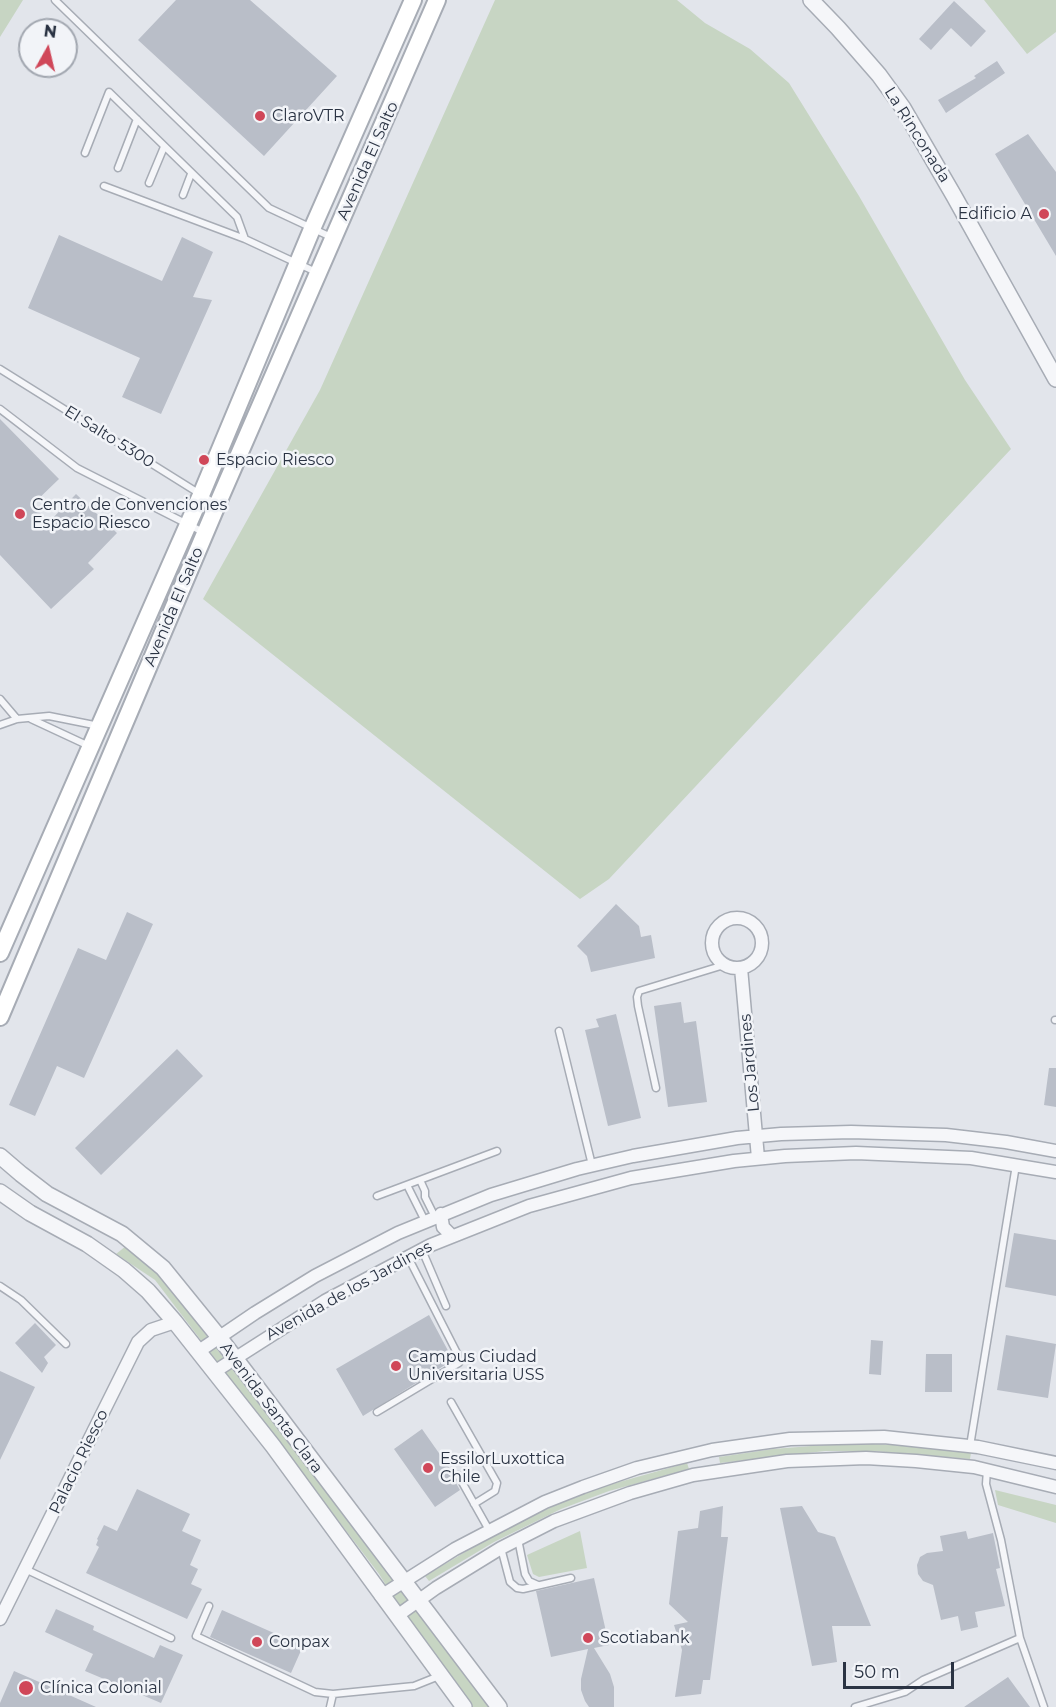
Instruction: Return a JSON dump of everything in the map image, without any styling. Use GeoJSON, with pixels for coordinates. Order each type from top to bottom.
{"type":"FeatureCollection","features":[{"type":"Feature","properties":{"kind":"main road","name":"Avenida El Salto"},"geometry":{"type":"LineString","coordinates":[[0,953],[201,495],[312,229],[413,0]]}},
{"type":"Feature","properties":{"kind":"main road","name":"Avenida El Salto"},"geometry":{"type":"LineString","coordinates":[[0,1017],[217,505],[437,0]]}},
{"type":"Feature","properties":{"kind":"street","name":"La Rinconada"},"geometry":{"type":"LineString","coordinates":[[811,0],[872,67],[903,108],[1056,379]]}},
{"type":"Feature","properties":{"kind":"street"},"geometry":{"type":"LineString","coordinates":[[742,919],[755,926],[762,940],[760,955],[755,961],[741,968],[732,968],[724,964],[714,951],[714,934],[725,921],[742,919]]}},
{"type":"Feature","properties":{"kind":"street","name":"Los Jardines"},"geometry":{"type":"LineString","coordinates":[[741,968],[758,1158]]}},
{"type":"Feature","properties":{"kind":"street","name":"Avenida de los Jardines"},"geometry":{"type":"LineString","coordinates":[[199,1351],[274,1301],[337,1263],[430,1219],[491,1195],[592,1166],[669,1149],[756,1136],[850,1132],[914,1133],[978,1138],[1054,1152]]}},
{"type":"Feature","properties":{"kind":"street","name":"Avenida de los Jardines"},"geometry":{"type":"LineString","coordinates":[[214,1372],[345,1290],[426,1247],[529,1206],[594,1187],[671,1171],[758,1158],[814,1154],[897,1154],[970,1158],[1054,1170]]}},
{"type":"Feature","properties":{"kind":"street","name":"Avenida Santa Clara"},"geometry":{"type":"LineString","coordinates":[[0,1156],[47,1194],[102,1222],[135,1243],[152,1257],[177,1284],[499,1707]]}},
{"type":"Feature","properties":{"kind":"street","name":"Avenida Santa Clara"},"geometry":{"type":"LineString","coordinates":[[0,1192],[30,1213],[87,1244],[124,1270],[148,1291],[199,1351],[273,1446],[464,1707]]}},
{"type":"Feature","properties":{"kind":"street"},"geometry":{"type":"LineString","coordinates":[[430,1219],[452,1236]]}},
{"type":"Feature","properties":{"kind":"street"},"geometry":{"type":"LineString","coordinates":[[426,1247],[432,1234],[430,1219]]}},
{"type":"Feature","properties":{"kind":"street","name":"Palacio Riesco"},"geometry":{"type":"LineString","coordinates":[[0,1619],[138,1341],[151,1330],[175,1322]]}},
{"type":"Feature","properties":{"kind":"street"},"geometry":{"type":"LineString","coordinates":[[381,1596],[489,1530],[524,1512],[583,1487],[637,1468],[712,1450],[762,1442],[835,1437],[884,1437],[974,1446],[1056,1463]]}},
{"type":"Feature","properties":{"kind":"street"},"geometry":{"type":"LineString","coordinates":[[974,1446],[986,1470]]}},
{"type":"Feature","properties":{"kind":"street"},"geometry":{"type":"LineString","coordinates":[[712,1450],[717,1470]]}},
{"type":"Feature","properties":{"kind":"street"},"geometry":{"type":"LineString","coordinates":[[986,1470],[1002,1451]]}},
{"type":"Feature","properties":{"kind":"street"},"geometry":{"type":"LineString","coordinates":[[688,1455],[693,1475]]}},
{"type":"Feature","properties":{"kind":"street"},"geometry":{"type":"LineString","coordinates":[[397,1617],[501,1548],[554,1521],[601,1503],[717,1470],[788,1461],[866,1458],[927,1462],[986,1470],[1056,1487]]}},
{"type":"Feature","properties":{"kind":"lane"},"geometry":{"type":"LineString","coordinates":[[55,0],[268,208],[334,238]]}},
{"type":"Feature","properties":{"kind":"lane"},"geometry":{"type":"LineString","coordinates":[[85,153],[109,92],[237,217],[245,239]]}},
{"type":"Feature","properties":{"kind":"lane"},"geometry":{"type":"LineString","coordinates":[[118,168],[137,119]]}},
{"type":"Feature","properties":{"kind":"lane"},"geometry":{"type":"LineString","coordinates":[[149,183],[164,147]]}},
{"type":"Feature","properties":{"kind":"lane"},"geometry":{"type":"LineString","coordinates":[[183,195],[191,174]]}},
{"type":"Feature","properties":{"kind":"lane"},"geometry":{"type":"LineString","coordinates":[[104,186],[245,239],[319,273]]}},
{"type":"Feature","properties":{"kind":"lane","name":"El Salto 5300"},"geometry":{"type":"LineString","coordinates":[[0,369],[217,505]]}},
{"type":"Feature","properties":{"kind":"lane"},"geometry":{"type":"LineString","coordinates":[[0,409],[77,468],[206,533]]}},
{"type":"Feature","properties":{"kind":"lane"},"geometry":{"type":"LineString","coordinates":[[0,699],[17,718]]}},
{"type":"Feature","properties":{"kind":"lane"},"geometry":{"type":"LineString","coordinates":[[0,725],[17,718],[50,716],[99,726]]}},
{"type":"Feature","properties":{"kind":"lane"},"geometry":{"type":"LineString","coordinates":[[27,717],[90,746]]}},
{"type":"Feature","properties":{"kind":"lane"},"geometry":{"type":"LineString","coordinates":[[656,1088],[638,1006],[639,991],[724,964]]}},
{"type":"Feature","properties":{"kind":"lane"},"geometry":{"type":"LineString","coordinates":[[560,1031],[592,1166]]}},
{"type":"Feature","properties":{"kind":"lane"},"geometry":{"type":"LineString","coordinates":[[377,1196],[497,1151]]}},
{"type":"Feature","properties":{"kind":"lane"},"geometry":{"type":"LineString","coordinates":[[974,1446],[1016,1164]]}},
{"type":"Feature","properties":{"kind":"lane"},"geometry":{"type":"LineString","coordinates":[[420,1180],[430,1219]]}},
{"type":"Feature","properties":{"kind":"lane"},"geometry":{"type":"LineString","coordinates":[[407,1185],[430,1219]]}},
{"type":"Feature","properties":{"kind":"lane"},"geometry":{"type":"LineString","coordinates":[[426,1247],[446,1306]]}},
{"type":"Feature","properties":{"kind":"lane"},"geometry":{"type":"LineString","coordinates":[[377,1412],[459,1363],[458,1354],[408,1256]]}},
{"type":"Feature","properties":{"kind":"lane"},"geometry":{"type":"LineString","coordinates":[[0,1286],[21,1300],[66,1344]]}},
{"type":"Feature","properties":{"kind":"lane"},"geometry":{"type":"LineString","coordinates":[[451,1402],[497,1483],[495,1491],[474,1504]]}},
{"type":"Feature","properties":{"kind":"lane"},"geometry":{"type":"LineString","coordinates":[[986,1470],[986,1484],[1001,1540],[1020,1638],[1044,1707]]}},
{"type":"Feature","properties":{"kind":"lane"},"geometry":{"type":"LineString","coordinates":[[458,1475],[489,1530]]}},
{"type":"Feature","properties":{"kind":"lane"},"geometry":{"type":"LineString","coordinates":[[518,1539],[525,1574],[530,1581],[538,1585]]}},
{"type":"Feature","properties":{"kind":"lane"},"geometry":{"type":"LineString","coordinates":[[501,1548],[512,1586],[523,1589],[571,1578]]}},
{"type":"Feature","properties":{"kind":"lane"},"geometry":{"type":"LineString","coordinates":[[25,1569],[171,1638]]}},
{"type":"Feature","properties":{"kind":"lane"},"geometry":{"type":"LineString","coordinates":[[209,1606],[196,1636],[315,1692],[333,1694],[414,1686],[440,1676]]}},
{"type":"Feature","properties":{"kind":"lane"},"geometry":{"type":"LineString","coordinates":[[855,1707],[905,1692],[923,1680],[1020,1638]]}},
{"type":"Feature","properties":{"kind":"lane"},"geometry":{"type":"LineString","coordinates":[[330,1707],[333,1694]]}},
{"type":"Feature","properties":{"kind":"green space"},"geometry":{"type":"Polygon","coordinates":[[[0,0],[23,0],[0,37],[0,0]]]}},
{"type":"Feature","properties":{"kind":"green space"},"geometry":{"type":"Polygon","coordinates":[[[495,0],[677,0],[705,23],[750,49],[789,83],[859,196],[965,380],[1011,449],[609,879],[580,899],[203,599],[320,390],[495,0]]]}},
{"type":"Feature","properties":{"kind":"green space"},"geometry":{"type":"Polygon","coordinates":[[[984,0],[1056,0],[1056,32],[1027,54],[984,0]]]}},
{"type":"Feature","properties":{"kind":"green space"},"geometry":{"type":"Polygon","coordinates":[[[126,1246],[148,1264],[170,1288],[491,1707],[473,1707],[409,1622],[379,1574],[155,1280],[116,1254],[126,1246]]]}},
{"type":"Feature","properties":{"kind":"green space"},"geometry":{"type":"Polygon","coordinates":[[[873,1444],[917,1446],[971,1453],[970,1459],[874,1451],[825,1451],[720,1463],[719,1457],[773,1449],[873,1444]]]}},
{"type":"Feature","properties":{"kind":"green space"},"geometry":{"type":"Polygon","coordinates":[[[687,1463],[689,1469],[609,1491],[561,1509],[494,1542],[429,1581],[425,1576],[502,1530],[556,1505],[605,1486],[687,1463]]]}},
{"type":"Feature","properties":{"kind":"green space"},"geometry":{"type":"Polygon","coordinates":[[[995,1490],[1056,1505],[1056,1523],[998,1505],[995,1490]]]}},
{"type":"Feature","properties":{"kind":"green space"},"geometry":{"type":"Polygon","coordinates":[[[580,1531],[587,1568],[539,1577],[533,1574],[527,1555],[580,1531]]]}},
{"type":"Feature","properties":{"kind":"building","name":"ClaroVTR"},"geometry":{"type":"Polygon","coordinates":[[[176,0],[250,0],[337,76],[264,156],[138,40],[176,0]]]}},
{"type":"Feature","properties":{"kind":"building"},"geometry":{"type":"Polygon","coordinates":[[[954,1],[986,31],[971,47],[951,28],[931,50],[919,39],[954,1]]]}},
{"type":"Feature","properties":{"kind":"building"},"geometry":{"type":"Polygon","coordinates":[[[997,61],[1005,73],[946,113],[938,100],[976,78],[974,76],[997,61]]]}},
{"type":"Feature","properties":{"kind":"building","name":"Edificio A"},"geometry":{"type":"Polygon","coordinates":[[[1028,134],[1056,172],[1056,256],[995,154],[1028,134]]]}},
{"type":"Feature","properties":{"kind":"building"},"geometry":{"type":"Polygon","coordinates":[[[59,235],[162,281],[182,237],[213,252],[193,297],[212,300],[161,414],[122,397],[140,358],[28,308],[59,235]]]}},
{"type":"Feature","properties":{"kind":"building"},"geometry":{"type":"Polygon","coordinates":[[[0,419],[59,479],[32,505],[49,522],[76,494],[117,533],[88,563],[94,569],[51,609],[0,555],[0,419]]]}},
{"type":"Feature","properties":{"kind":"building"},"geometry":{"type":"Polygon","coordinates":[[[616,904],[639,926],[641,937],[651,935],[655,958],[591,972],[587,956],[577,946],[616,904]]]}},
{"type":"Feature","properties":{"kind":"building"},"geometry":{"type":"Polygon","coordinates":[[[127,912],[153,924],[84,1078],[57,1066],[35,1116],[9,1105],[78,948],[106,960],[127,912]]]}},
{"type":"Feature","properties":{"kind":"building"},"geometry":{"type":"Polygon","coordinates":[[[681,1002],[684,1023],[696,1021],[707,1102],[668,1107],[654,1006],[681,1002]]]}},
{"type":"Feature","properties":{"kind":"building"},"geometry":{"type":"Polygon","coordinates":[[[616,1014],[641,1118],[608,1126],[585,1030],[599,1027],[596,1019],[616,1014]]]}},
{"type":"Feature","properties":{"kind":"building"},"geometry":{"type":"Polygon","coordinates":[[[177,1049],[203,1076],[101,1175],[75,1148],[177,1049]]]}},
{"type":"Feature","properties":{"kind":"building"},"geometry":{"type":"Polygon","coordinates":[[[1049,1068],[1056,1068],[1056,1107],[1044,1105],[1049,1068]]]}},
{"type":"Feature","properties":{"kind":"building"},"geometry":{"type":"Polygon","coordinates":[[[1014,1233],[1056,1240],[1056,1296],[1005,1287],[1014,1233]]]}},
{"type":"Feature","properties":{"kind":"building","name":"Campus Ciudad Universitaria USS"},"geometry":{"type":"Polygon","coordinates":[[[429,1315],[453,1360],[363,1416],[336,1369],[429,1315]]]}},
{"type":"Feature","properties":{"kind":"building"},"geometry":{"type":"Polygon","coordinates":[[[35,1323],[56,1345],[44,1357],[48,1363],[42,1373],[15,1343],[35,1323]]]}},
{"type":"Feature","properties":{"kind":"building"},"geometry":{"type":"Polygon","coordinates":[[[1006,1335],[1056,1344],[1048,1398],[997,1390],[1006,1335]]]}},
{"type":"Feature","properties":{"kind":"building"},"geometry":{"type":"Polygon","coordinates":[[[871,1340],[883,1341],[881,1375],[869,1374],[871,1340]]]}},
{"type":"Feature","properties":{"kind":"building"},"geometry":{"type":"Polygon","coordinates":[[[926,1354],[952,1354],[952,1392],[925,1392],[926,1354]]]}},
{"type":"Feature","properties":{"kind":"building"},"geometry":{"type":"Polygon","coordinates":[[[0,1371],[35,1387],[0,1460],[0,1371]]]}},
{"type":"Feature","properties":{"kind":"building","name":"EssilorLuxottica Chile"},"geometry":{"type":"Polygon","coordinates":[[[422,1429],[453,1473],[453,1478],[460,1490],[435,1507],[394,1449],[422,1429]]]}},
{"type":"Feature","properties":{"kind":"building"},"geometry":{"type":"Polygon","coordinates":[[[137,1489],[190,1514],[182,1531],[201,1540],[190,1565],[198,1569],[191,1584],[202,1589],[187,1619],[86,1573],[99,1547],[96,1545],[97,1539],[104,1525],[117,1531],[137,1489]]]}},
{"type":"Feature","properties":{"kind":"building"},"geometry":{"type":"Polygon","coordinates":[[[723,1506],[721,1537],[728,1537],[710,1680],[703,1680],[701,1694],[675,1697],[682,1650],[674,1625],[688,1622],[669,1604],[678,1531],[698,1528],[700,1511],[723,1506]]]}},
{"type":"Feature","properties":{"kind":"building"},"geometry":{"type":"Polygon","coordinates":[[[802,1506],[818,1532],[835,1537],[871,1626],[832,1626],[837,1662],[812,1666],[780,1508],[802,1506]]]}},
{"type":"Feature","properties":{"kind":"building"},"geometry":{"type":"Polygon","coordinates":[[[966,1531],[968,1539],[993,1533],[1000,1568],[996,1569],[1005,1606],[975,1612],[978,1627],[961,1631],[958,1616],[941,1620],[933,1585],[923,1581],[918,1574],[917,1565],[920,1557],[927,1553],[943,1551],[940,1536],[966,1531]]]}},
{"type":"Feature","properties":{"kind":"building"},"geometry":{"type":"Polygon","coordinates":[[[594,1578],[609,1645],[594,1648],[610,1674],[614,1687],[614,1707],[589,1707],[585,1701],[581,1690],[581,1679],[588,1649],[551,1657],[536,1591],[594,1578]]]}},
{"type":"Feature","properties":{"kind":"building"},"geometry":{"type":"Polygon","coordinates":[[[56,1609],[94,1626],[93,1630],[154,1658],[160,1645],[183,1655],[161,1703],[85,1671],[93,1654],[45,1632],[56,1609]]]}},
{"type":"Feature","properties":{"kind":"building","name":"Conpax"},"geometry":{"type":"Polygon","coordinates":[[[222,1610],[303,1646],[291,1673],[210,1637],[222,1610]]]}},
{"type":"Feature","properties":{"kind":"building","name":"Clínica Colonial"},"geometry":{"type":"Polygon","coordinates":[[[14,1671],[96,1707],[0,1707],[14,1671]]]}},
{"type":"Feature","properties":{"kind":"building"},"geometry":{"type":"Polygon","coordinates":[[[1008,1677],[1030,1707],[964,1707],[1008,1677]]]}},
{"type":"Feature","properties":{"kind":"place","name":"ClaroVTR"},"geometry":{"type":"Point","coordinates":[260,116]}},
{"type":"Feature","properties":{"kind":"place","name":"Edificio A"},"geometry":{"type":"Point","coordinates":[1044,214]}},
{"type":"Feature","properties":{"kind":"place","name":"Espacio Riesco"},"geometry":{"type":"Point","coordinates":[204,460]}},
{"type":"Feature","properties":{"kind":"place","name":"Centro de Convenciones Espacio Riesco"},"geometry":{"type":"Point","coordinates":[20,514]}},
{"type":"Feature","properties":{"kind":"place","name":"Campus Ciudad Universitaria USS"},"geometry":{"type":"Point","coordinates":[396,1366]}},
{"type":"Feature","properties":{"kind":"place","name":"EssilorLuxottica Chile"},"geometry":{"type":"Point","coordinates":[428,1468]}},
{"type":"Feature","properties":{"kind":"place","name":"Scotiabank"},"geometry":{"type":"Point","coordinates":[588,1638]}},
{"type":"Feature","properties":{"kind":"place","name":"Conpax"},"geometry":{"type":"Point","coordinates":[257,1642]}},
{"type":"Feature","properties":{"kind":"place","name":"Clínica Colonial"},"geometry":{"type":"Point","coordinates":[26,1688]}}]}
